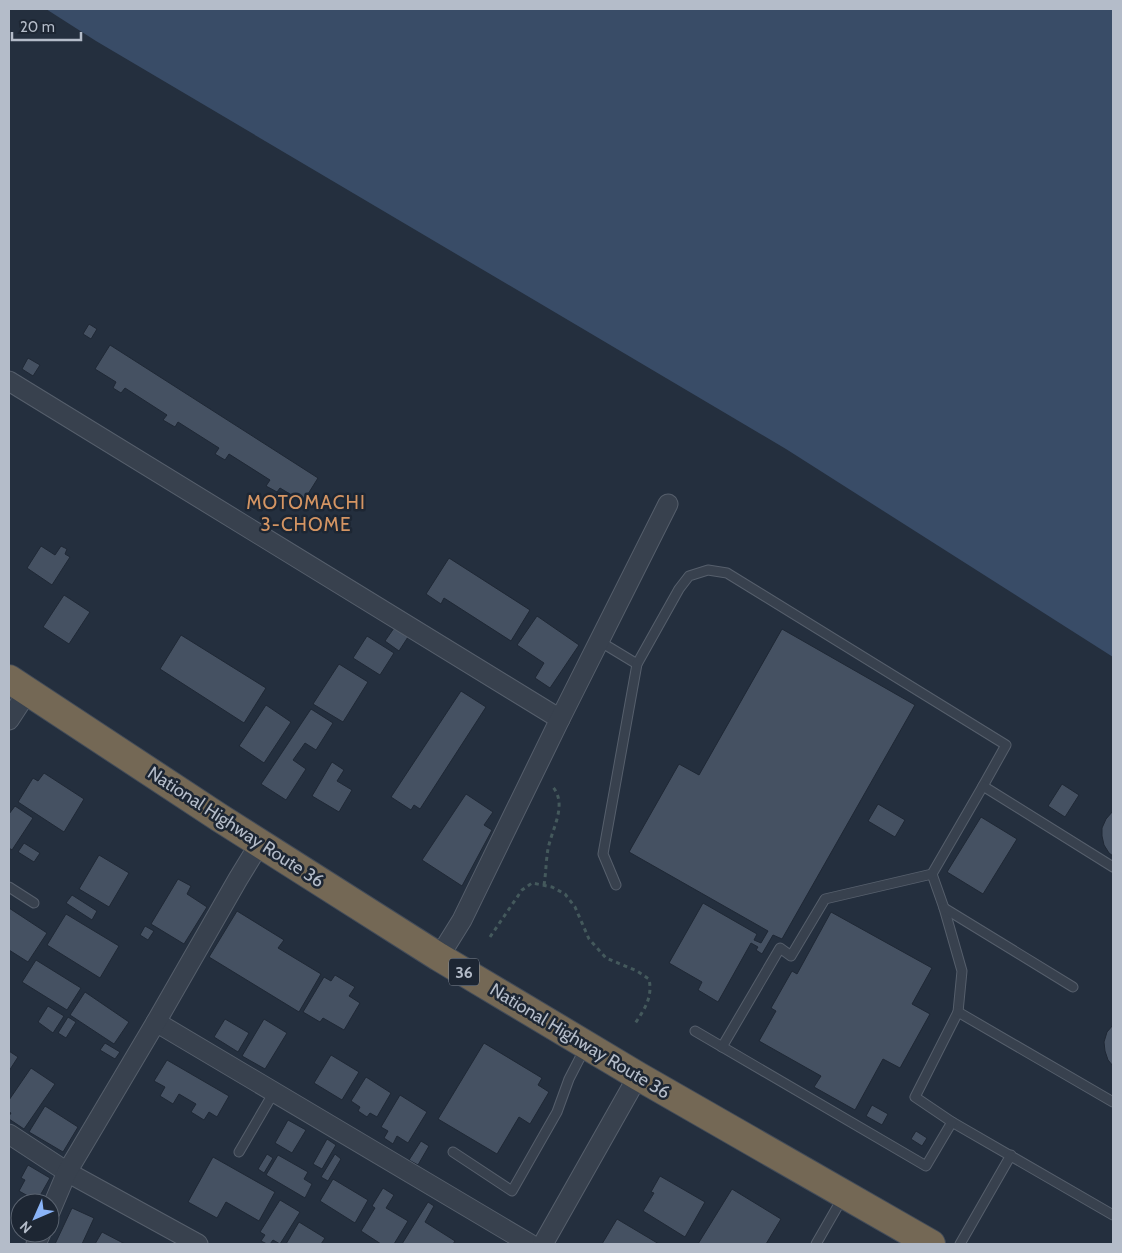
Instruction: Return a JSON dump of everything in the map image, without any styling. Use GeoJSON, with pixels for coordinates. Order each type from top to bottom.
{"type":"FeatureCollection","features":[{"type":"Feature","properties":{"kind":"highway","name":"National Highway Route 36"},"geometry":{"type":"LineString","coordinates":[[18,685],[220,818],[440,957],[586,1046],[931,1244]]}},
{"type":"Feature","properties":{"kind":"street"},"geometry":{"type":"LineString","coordinates":[[9,381],[560,719]]}},
{"type":"Feature","properties":{"kind":"street"},"geometry":{"type":"LineString","coordinates":[[440,957],[462,920],[668,504]]}},
{"type":"Feature","properties":{"kind":"street"},"geometry":{"type":"LineString","coordinates":[[9,720],[18,685]]}},
{"type":"Feature","properties":{"kind":"street"},"geometry":{"type":"LineString","coordinates":[[59,1193],[68,1172],[260,843]]}},
{"type":"Feature","properties":{"kind":"street"},"geometry":{"type":"LineString","coordinates":[[156,1022],[530,1244]]}},
{"type":"Feature","properties":{"kind":"street"},"geometry":{"type":"LineString","coordinates":[[542,1244],[638,1076]]}},
{"type":"Feature","properties":{"kind":"street"},"geometry":{"type":"LineString","coordinates":[[9,1134],[68,1172],[198,1244]]}},
{"type":"Feature","properties":{"kind":"lane"},"geometry":{"type":"LineString","coordinates":[[616,885],[603,854],[637,664],[670,603],[689,576],[708,570],[727,573],[1006,744],[932,874],[825,899],[791,956],[780,948],[722,1046]]}},
{"type":"Feature","properties":{"kind":"lane"},"geometry":{"type":"LineString","coordinates":[[599,641],[637,664]]}},
{"type":"Feature","properties":{"kind":"lane"},"geometry":{"type":"LineString","coordinates":[[983,786],[1113,866]]}},
{"type":"Feature","properties":{"kind":"lane"},"geometry":{"type":"LineString","coordinates":[[932,874],[962,971],[958,1012],[915,1097],[952,1122],[1113,1214]]}},
{"type":"Feature","properties":{"kind":"lane"},"geometry":{"type":"LineString","coordinates":[[9,887],[34,903]]}},
{"type":"Feature","properties":{"kind":"lane"},"geometry":{"type":"LineString","coordinates":[[944,908],[1073,987]]}},
{"type":"Feature","properties":{"kind":"lane"},"geometry":{"type":"LineString","coordinates":[[958,1012],[1113,1102]]}},
{"type":"Feature","properties":{"kind":"lane"},"geometry":{"type":"LineString","coordinates":[[696,1031],[926,1166],[952,1122]]}},
{"type":"Feature","properties":{"kind":"lane"},"geometry":{"type":"LineString","coordinates":[[453,1152],[512,1191],[556,1112],[569,1079],[586,1046]]}},
{"type":"Feature","properties":{"kind":"lane"},"geometry":{"type":"LineString","coordinates":[[239,1152],[274,1092]]}},
{"type":"Feature","properties":{"kind":"lane"},"geometry":{"type":"LineString","coordinates":[[960,1244],[1011,1155]]}},
{"type":"Feature","properties":{"kind":"lane"},"geometry":{"type":"LineString","coordinates":[[816,1244],[844,1194]]}},
{"type":"Feature","properties":{"kind":"path"},"geometry":{"type":"LineString","coordinates":[[534,773],[553,786],[559,799],[559,814],[548,849],[544,885]]}},
{"type":"Feature","properties":{"kind":"path"},"geometry":{"type":"LineString","coordinates":[[490,937],[522,890],[532,883],[552,887],[565,894],[575,907],[589,939],[606,958],[637,971],[648,979],[651,988],[648,1002],[634,1025]]}},
{"type":"Feature","properties":{"kind":"water"},"geometry":{"type":"Polygon","coordinates":[[[46,9],[1113,9],[1113,657],[786,449],[96,41],[46,9]]]}},
{"type":"Feature","properties":{"kind":"building"},"geometry":{"type":"Polygon","coordinates":[[[89,324],[97,329],[91,339],[83,334],[89,324]]]}},
{"type":"Feature","properties":{"kind":"building"},"geometry":{"type":"Polygon","coordinates":[[[110,345],[318,478],[303,502],[280,488],[277,492],[266,486],[270,480],[229,454],[225,460],[215,454],[219,448],[178,422],[175,427],[163,420],[167,415],[125,388],[121,393],[113,388],[116,382],[95,369],[110,345]]]}},
{"type":"Feature","properties":{"kind":"building"},"geometry":{"type":"Polygon","coordinates":[[[28,358],[40,365],[33,376],[22,369],[28,358]]]}},
{"type":"Feature","properties":{"kind":"building"},"geometry":{"type":"Polygon","coordinates":[[[41,546],[55,555],[61,546],[67,549],[65,554],[70,557],[52,585],[27,568],[41,546]]]}},
{"type":"Feature","properties":{"kind":"building"},"geometry":{"type":"Polygon","coordinates":[[[449,558],[530,610],[511,641],[444,598],[441,604],[426,594],[449,558]]]}},
{"type":"Feature","properties":{"kind":"building"},"geometry":{"type":"Polygon","coordinates":[[[64,595],[90,612],[69,644],[43,627],[64,595]]]}},
{"type":"Feature","properties":{"kind":"building"},"geometry":{"type":"Polygon","coordinates":[[[537,616],[579,645],[550,688],[535,678],[544,663],[517,645],[537,616]]]}},
{"type":"Feature","properties":{"kind":"building"},"geometry":{"type":"Polygon","coordinates":[[[394,628],[408,637],[399,651],[385,641],[394,628]]]}},
{"type":"Feature","properties":{"kind":"building"},"geometry":{"type":"Polygon","coordinates":[[[782,629],[915,705],[782,939],[773,935],[762,954],[756,950],[758,947],[751,943],[718,1002],[698,990],[702,982],[669,963],[703,903],[757,934],[754,940],[761,943],[768,931],[629,852],[679,764],[699,775],[782,629]]]}},
{"type":"Feature","properties":{"kind":"building"},"geometry":{"type":"Polygon","coordinates":[[[181,635],[266,688],[244,723],[160,669],[181,635]]]}},
{"type":"Feature","properties":{"kind":"building"},"geometry":{"type":"Polygon","coordinates":[[[367,636],[394,653],[380,675],[353,658],[367,636]]]}},
{"type":"Feature","properties":{"kind":"building"},"geometry":{"type":"Polygon","coordinates":[[[339,664],[368,682],[343,722],[313,704],[339,664]]]}},
{"type":"Feature","properties":{"kind":"building"},"geometry":{"type":"Polygon","coordinates":[[[461,691],[486,707],[420,809],[414,805],[411,810],[391,797],[461,691]]]}},
{"type":"Feature","properties":{"kind":"building"},"geometry":{"type":"Polygon","coordinates":[[[266,705],[291,722],[264,763],[239,746],[266,705]]]}},
{"type":"Feature","properties":{"kind":"building"},"geometry":{"type":"Polygon","coordinates":[[[311,709],[333,723],[316,750],[305,743],[293,760],[306,769],[286,800],[261,784],[311,709]]]}},
{"type":"Feature","properties":{"kind":"building"},"geometry":{"type":"Polygon","coordinates":[[[332,762],[344,770],[337,781],[352,790],[339,812],[312,796],[332,762]]]}},
{"type":"Feature","properties":{"kind":"building"},"geometry":{"type":"Polygon","coordinates":[[[44,773],[84,799],[64,832],[18,802],[33,778],[38,781],[44,773]]]}},
{"type":"Feature","properties":{"kind":"building"},"geometry":{"type":"Polygon","coordinates":[[[1062,784],[1079,795],[1065,817],[1048,806],[1062,784]]]}},
{"type":"Feature","properties":{"kind":"building"},"geometry":{"type":"Polygon","coordinates":[[[466,794],[493,812],[484,825],[492,830],[462,886],[422,860],[466,794]]]}},
{"type":"Feature","properties":{"kind":"building"},"geometry":{"type":"Polygon","coordinates":[[[878,804],[905,820],[895,837],[868,821],[878,804]]]}},
{"type":"Feature","properties":{"kind":"building"},"geometry":{"type":"Polygon","coordinates":[[[15,806],[33,818],[12,850],[9,848],[9,814],[15,806]]]}},
{"type":"Feature","properties":{"kind":"building"},"geometry":{"type":"Polygon","coordinates":[[[1113,811],[1113,856],[1104,845],[1102,828],[1106,819],[1113,811]]]}},
{"type":"Feature","properties":{"kind":"building"},"geometry":{"type":"Polygon","coordinates":[[[981,817],[1017,839],[983,894],[947,872],[981,817]]]}},
{"type":"Feature","properties":{"kind":"building"},"geometry":{"type":"Polygon","coordinates":[[[24,843],[40,853],[34,862],[18,852],[24,843]]]}},
{"type":"Feature","properties":{"kind":"building"},"geometry":{"type":"Polygon","coordinates":[[[99,855],[129,873],[109,907],[79,889],[99,855]]]}},
{"type":"Feature","properties":{"kind":"building"},"geometry":{"type":"Polygon","coordinates":[[[178,879],[191,886],[187,894],[207,907],[184,944],[151,924],[178,879]]]}},
{"type":"Feature","properties":{"kind":"building"},"geometry":{"type":"Polygon","coordinates":[[[72,895],[97,911],[92,920],[66,903],[72,895]]]}},
{"type":"Feature","properties":{"kind":"building"},"geometry":{"type":"Polygon","coordinates":[[[9,908],[47,933],[28,962],[9,950],[9,908]]]}},
{"type":"Feature","properties":{"kind":"building"},"geometry":{"type":"Polygon","coordinates":[[[237,911],[284,940],[278,948],[321,974],[299,1012],[209,957],[237,911]]]}},
{"type":"Feature","properties":{"kind":"building"},"geometry":{"type":"Polygon","coordinates":[[[831,912],[932,968],[912,1004],[930,1014],[900,1068],[883,1059],[855,1110],[814,1087],[821,1076],[759,1041],[776,1011],[771,1008],[792,971],[797,974],[831,912]]]}},
{"type":"Feature","properties":{"kind":"building"},"geometry":{"type":"Polygon","coordinates":[[[66,914],[119,946],[100,978],[47,945],[66,914]]]}},
{"type":"Feature","properties":{"kind":"building"},"geometry":{"type":"Polygon","coordinates":[[[145,926],[154,931],[148,940],[140,935],[145,926]]]}},
{"type":"Feature","properties":{"kind":"building"},"geometry":{"type":"Polygon","coordinates":[[[36,960],[81,988],[67,1010],[22,982],[36,960]]]}},
{"type":"Feature","properties":{"kind":"building"},"geometry":{"type":"Polygon","coordinates":[[[335,975],[355,987],[349,996],[360,1003],[344,1030],[323,1018],[320,1022],[303,1012],[324,977],[331,981],[335,975]]]}},
{"type":"Feature","properties":{"kind":"building"},"geometry":{"type":"Polygon","coordinates":[[[85,992],[129,1022],[114,1044],[70,1015],[85,992]]]}},
{"type":"Feature","properties":{"kind":"building"},"geometry":{"type":"Polygon","coordinates":[[[48,1006],[64,1016],[53,1033],[38,1022],[48,1006]]]}},
{"type":"Feature","properties":{"kind":"building"},"geometry":{"type":"Polygon","coordinates":[[[68,1017],[76,1022],[66,1038],[58,1033],[68,1017]]]}},
{"type":"Feature","properties":{"kind":"building"},"geometry":{"type":"Polygon","coordinates":[[[225,1019],[249,1033],[238,1052],[214,1037],[225,1019]]]}},
{"type":"Feature","properties":{"kind":"building"},"geometry":{"type":"Polygon","coordinates":[[[264,1019],[287,1033],[265,1069],[242,1056],[264,1019]]]}},
{"type":"Feature","properties":{"kind":"building"},"geometry":{"type":"Polygon","coordinates":[[[1113,1025],[1113,1066],[1108,1060],[1104,1042],[1107,1032],[1113,1025]]]}},
{"type":"Feature","properties":{"kind":"building"},"geometry":{"type":"Polygon","coordinates":[[[105,1043],[120,1052],[115,1059],[100,1050],[105,1043]]]}},
{"type":"Feature","properties":{"kind":"building"},"geometry":{"type":"Polygon","coordinates":[[[484,1043],[542,1078],[538,1085],[549,1092],[530,1124],[519,1117],[497,1154],[438,1119],[484,1043]]]}},
{"type":"Feature","properties":{"kind":"building"},"geometry":{"type":"Polygon","coordinates":[[[9,1051],[18,1057],[9,1071],[9,1051]]]}},
{"type":"Feature","properties":{"kind":"building"},"geometry":{"type":"Polygon","coordinates":[[[331,1055],[359,1072],[342,1100],[314,1083],[331,1055]]]}},
{"type":"Feature","properties":{"kind":"building"},"geometry":{"type":"Polygon","coordinates":[[[167,1060],[229,1096],[217,1117],[209,1112],[204,1120],[191,1112],[196,1104],[179,1094],[173,1104],[160,1096],[165,1087],[154,1081],[167,1060]]]}},
{"type":"Feature","properties":{"kind":"building"},"geometry":{"type":"Polygon","coordinates":[[[31,1068],[55,1084],[24,1129],[9,1119],[11,1113],[9,1112],[9,1100],[31,1068]]]}},
{"type":"Feature","properties":{"kind":"building"},"geometry":{"type":"Polygon","coordinates":[[[366,1077],[391,1093],[377,1117],[370,1113],[367,1117],[358,1111],[360,1107],[351,1101],[366,1077]]]}},
{"type":"Feature","properties":{"kind":"building"},"geometry":{"type":"Polygon","coordinates":[[[400,1095],[427,1112],[408,1143],[397,1136],[393,1144],[384,1138],[388,1131],[381,1127],[400,1095]]]}},
{"type":"Feature","properties":{"kind":"building"},"geometry":{"type":"Polygon","coordinates":[[[872,1105],[888,1114],[882,1125],[866,1116],[872,1105]]]}},
{"type":"Feature","properties":{"kind":"building"},"geometry":{"type":"Polygon","coordinates":[[[45,1106],[78,1127],[63,1152],[29,1132],[45,1106]]]}},
{"type":"Feature","properties":{"kind":"building"},"geometry":{"type":"Polygon","coordinates":[[[288,1120],[306,1130],[292,1153],[275,1143],[288,1120]]]}},
{"type":"Feature","properties":{"kind":"building"},"geometry":{"type":"Polygon","coordinates":[[[916,1131],[927,1138],[922,1146],[911,1139],[916,1131]]]}},
{"type":"Feature","properties":{"kind":"building"},"geometry":{"type":"Polygon","coordinates":[[[327,1139],[336,1145],[322,1169],[313,1164],[327,1139]]]}},
{"type":"Feature","properties":{"kind":"building"},"geometry":{"type":"Polygon","coordinates":[[[421,1141],[429,1146],[418,1165],[409,1160],[421,1141]]]}},
{"type":"Feature","properties":{"kind":"building"},"geometry":{"type":"Polygon","coordinates":[[[267,1154],[273,1158],[264,1173],[258,1169],[267,1154]]]}},
{"type":"Feature","properties":{"kind":"building"},"geometry":{"type":"Polygon","coordinates":[[[335,1154],[341,1159],[328,1181],[321,1177],[335,1154]]]}},
{"type":"Feature","properties":{"kind":"building"},"geometry":{"type":"Polygon","coordinates":[[[278,1155],[308,1172],[304,1179],[312,1184],[305,1198],[266,1175],[278,1155]]]}},
{"type":"Feature","properties":{"kind":"building"},"geometry":{"type":"Polygon","coordinates":[[[213,1157],[275,1192],[259,1221],[226,1202],[217,1218],[188,1202],[213,1157]]]}},
{"type":"Feature","properties":{"kind":"building"},"geometry":{"type":"Polygon","coordinates":[[[28,1165],[50,1178],[42,1193],[23,1193],[19,1191],[25,1180],[21,1178],[28,1165]]]}},
{"type":"Feature","properties":{"kind":"building"},"geometry":{"type":"Polygon","coordinates":[[[660,1176],[705,1202],[685,1237],[643,1211],[654,1193],[651,1192],[660,1176]]]}},
{"type":"Feature","properties":{"kind":"building"},"geometry":{"type":"Polygon","coordinates":[[[333,1179],[368,1200],[355,1223],[320,1201],[333,1179]]]}},
{"type":"Feature","properties":{"kind":"building"},"geometry":{"type":"Polygon","coordinates":[[[383,1188],[394,1195],[386,1208],[408,1221],[394,1244],[381,1244],[361,1231],[375,1208],[372,1206],[383,1188]]]}},
{"type":"Feature","properties":{"kind":"building"},"geometry":{"type":"Polygon","coordinates":[[[732,1189],[781,1219],[766,1244],[698,1244],[732,1189]]]}},
{"type":"Feature","properties":{"kind":"building"},"geometry":{"type":"Polygon","coordinates":[[[280,1200],[300,1212],[280,1244],[273,1240],[270,1244],[267,1244],[261,1241],[265,1235],[260,1232],[280,1200]]]}},
{"type":"Feature","properties":{"kind":"building"},"geometry":{"type":"Polygon","coordinates":[[[428,1202],[434,1206],[425,1222],[455,1241],[453,1244],[402,1244],[428,1202]]]}},
{"type":"Feature","properties":{"kind":"building"},"geometry":{"type":"Polygon","coordinates":[[[72,1208],[94,1218],[82,1244],[55,1244],[60,1243],[60,1233],[72,1208]]]}},
{"type":"Feature","properties":{"kind":"building"},"geometry":{"type":"Polygon","coordinates":[[[617,1219],[659,1244],[602,1244],[617,1219]]]}},
{"type":"Feature","properties":{"kind":"building"},"geometry":{"type":"Polygon","coordinates":[[[299,1222],[325,1238],[321,1244],[286,1244],[299,1222]]]}},
{"type":"Feature","properties":{"kind":"building"},"geometry":{"type":"Polygon","coordinates":[[[102,1232],[125,1244],[95,1244],[102,1232]]]}},
{"type":"Feature","properties":{"kind":"district","name":"MOTOMACHI 3-CHOME"},"geometry":{"type":"Point","coordinates":[306,513]}}]}
